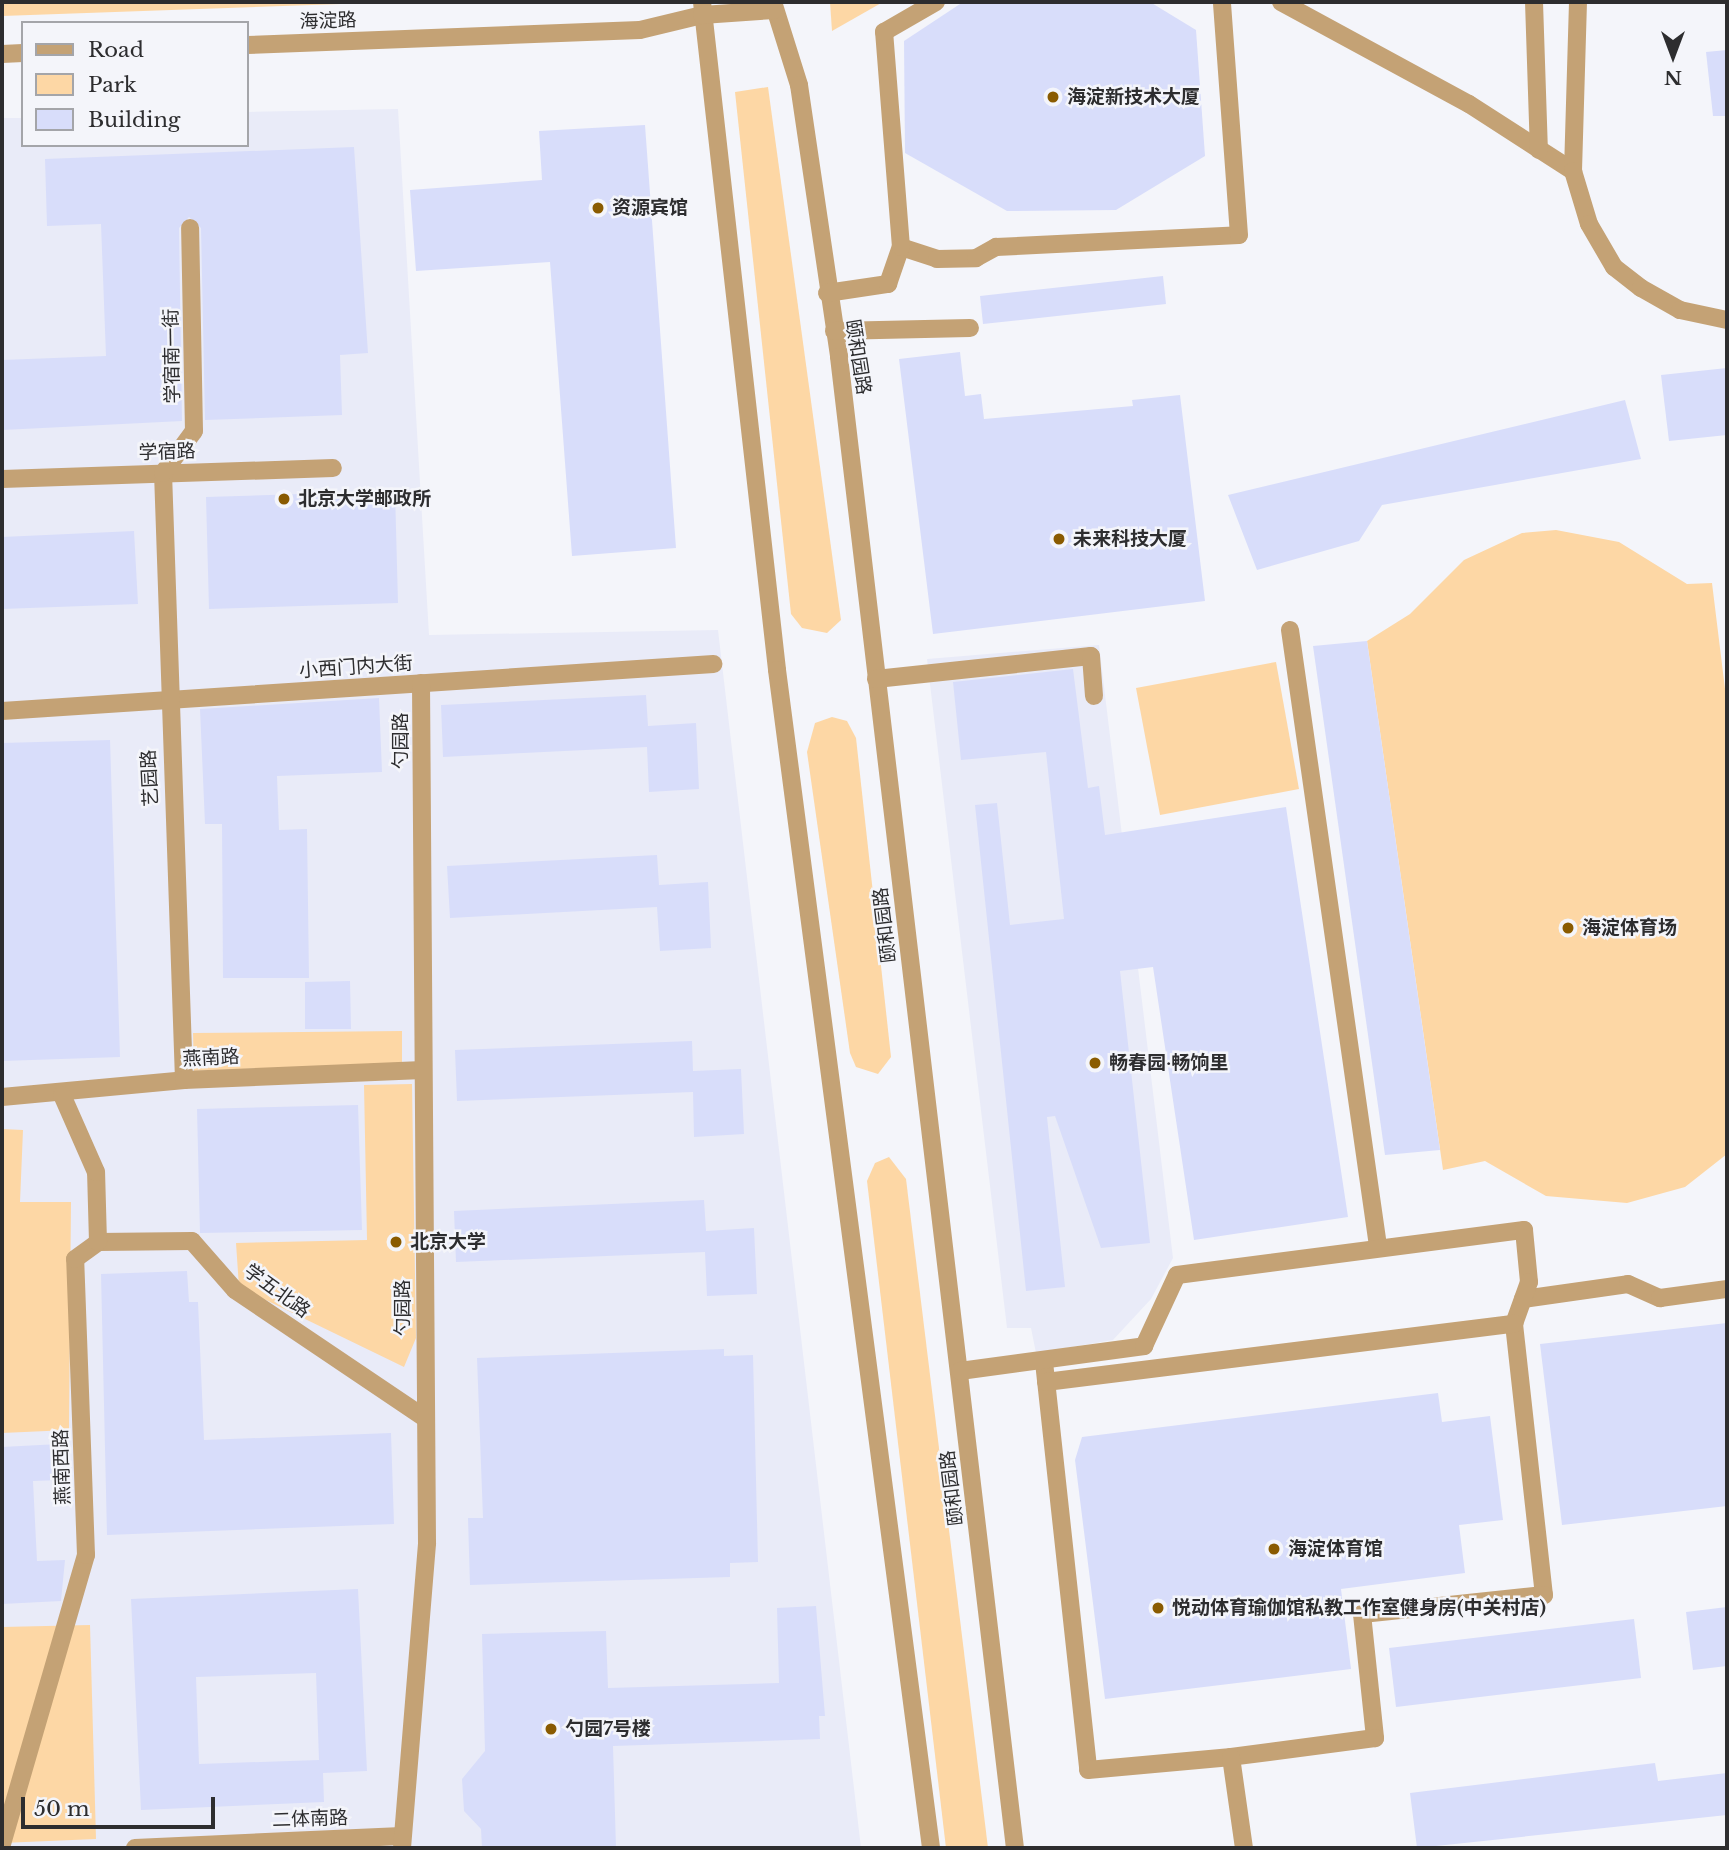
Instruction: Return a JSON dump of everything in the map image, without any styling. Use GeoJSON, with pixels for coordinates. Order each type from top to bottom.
{"type":"FeatureCollection","features":[{"type":"Feature","properties":{"kind":"street"},"geometry":{"type":"LineString","coordinates":[[827,293],[888,284],[901,247],[884,32],[936,2]]}},
{"type":"Feature","properties":{"kind":"street"},"geometry":{"type":"LineString","coordinates":[[901,247],[937,260],[976,258],[996,247],[1239,235],[1222,2]]}},
{"type":"Feature","properties":{"kind":"street"},"geometry":{"type":"LineString","coordinates":[[1281,2],[1573,171]]}},
{"type":"Feature","properties":{"kind":"street"},"geometry":{"type":"LineString","coordinates":[[1534,2],[1539,150]]}},
{"type":"Feature","properties":{"kind":"street"},"geometry":{"type":"LineString","coordinates":[[1578,2],[1573,171],[1589,224],[1614,267],[1680,310],[1725,320]]}},
{"type":"Feature","properties":{"kind":"street","name":"海淀路"},"geometry":{"type":"LineString","coordinates":[[248,45],[640,30],[702,8],[774,6]]}},
{"type":"Feature","properties":{"kind":"street","name":"颐和园路"},"geometry":{"type":"LineString","coordinates":[[774,6],[799,85],[834,331],[1015,1848]]}},
{"type":"Feature","properties":{"kind":"street"},"geometry":{"type":"LineString","coordinates":[[702,8],[716,89],[776,670],[932,1848]]}},
{"type":"Feature","properties":{"kind":"street"},"geometry":{"type":"LineString","coordinates":[[2,54],[21,53]]}},
{"type":"Feature","properties":{"kind":"street","name":"学宿南一街"},"geometry":{"type":"LineString","coordinates":[[163,473],[194,431],[190,228]]}},
{"type":"Feature","properties":{"kind":"street"},"geometry":{"type":"LineString","coordinates":[[834,331],[970,327]]}},
{"type":"Feature","properties":{"kind":"street","name":"学宿路"},"geometry":{"type":"LineString","coordinates":[[2,479],[333,468]]}},
{"type":"Feature","properties":{"kind":"street","name":"艺园路"},"geometry":{"type":"LineString","coordinates":[[163,473],[167,703],[184,1080]]}},
{"type":"Feature","properties":{"kind":"street"},"geometry":{"type":"LineString","coordinates":[[1290,630],[1378,1246]]}},
{"type":"Feature","properties":{"kind":"street"},"geometry":{"type":"LineString","coordinates":[[876,679],[1091,656],[1094,696]]}},
{"type":"Feature","properties":{"kind":"street","name":"小西门内大街"},"geometry":{"type":"LineString","coordinates":[[2,710],[167,703],[713,664]]}},
{"type":"Feature","properties":{"kind":"street","name":"勺园路"},"geometry":{"type":"LineString","coordinates":[[402,1842],[423,1615],[425,1418],[421,683]]}},
{"type":"Feature","properties":{"kind":"street","name":"燕南路"},"geometry":{"type":"LineString","coordinates":[[2,1097],[62,1095],[184,1080],[423,1070]]}},
{"type":"Feature","properties":{"kind":"street"},"geometry":{"type":"LineString","coordinates":[[62,1095],[96,1172],[98,1242]]}},
{"type":"Feature","properties":{"kind":"street"},"geometry":{"type":"LineString","coordinates":[[960,1371],[1044,1362],[1144,1346],[1177,1275],[1378,1246],[1524,1230],[1529,1282],[1514,1324],[1544,1595],[1363,1614],[1375,1738],[1231,1758],[1088,1770],[1044,1362]]}},
{"type":"Feature","properties":{"kind":"street","name":"学五北路"},"geometry":{"type":"LineString","coordinates":[[98,1242],[192,1241],[235,1290],[425,1418]]}},
{"type":"Feature","properties":{"kind":"street","name":"燕南西路"},"geometry":{"type":"LineString","coordinates":[[2,1844],[86,1555],[75,1259],[98,1242]]}},
{"type":"Feature","properties":{"kind":"street"},"geometry":{"type":"LineString","coordinates":[[1523,1299],[1628,1284],[1660,1298],[1727,1289]]}},
{"type":"Feature","properties":{"kind":"street"},"geometry":{"type":"LineString","coordinates":[[1046,1382],[1514,1324]]}},
{"type":"Feature","properties":{"kind":"street"},"geometry":{"type":"LineString","coordinates":[[1231,1758],[1244,1848]]}},
{"type":"Feature","properties":{"kind":"street","name":"二体南路"},"geometry":{"type":"LineString","coordinates":[[135,1848],[402,1842]]}},
{"type":"Feature","properties":{"kind":"shaded area","name":"北京大学"},"geometry":{"type":"Polygon","coordinates":[[[398,109],[429,635],[718,630],[861,1848],[2,1848],[2,118],[21,118],[21,147],[248,147],[248,112],[398,109]]]}},
{"type":"Feature","properties":{"kind":"shaded area","name":"畅春园·畅饷里"},"geometry":{"type":"Polygon","coordinates":[[[1099,645],[1173,1258],[1151,1299],[1113,1340],[1036,1353],[1031,1328],[1007,1328],[927,659],[1099,645]]]}},
{"type":"Feature","properties":{"kind":"green space"},"geometry":{"type":"Polygon","coordinates":[[[2,2],[399,2],[2,16],[2,2]]]}},
{"type":"Feature","properties":{"kind":"green space"},"geometry":{"type":"Polygon","coordinates":[[[830,2],[883,2],[832,31],[830,2]]]}},
{"type":"Feature","properties":{"kind":"green space"},"geometry":{"type":"Polygon","coordinates":[[[768,87],[841,620],[827,633],[802,628],[791,614],[735,92],[768,87]]]}},
{"type":"Feature","properties":{"kind":"green space","name":"海淀体育场"},"geometry":{"type":"Polygon","coordinates":[[[1556,530],[1619,542],[1687,584],[1712,583],[1727,705],[1727,1154],[1685,1187],[1627,1203],[1546,1196],[1485,1161],[1443,1170],[1367,641],[1410,614],[1464,560],[1522,533],[1556,530]]]}},
{"type":"Feature","properties":{"kind":"green space"},"geometry":{"type":"Polygon","coordinates":[[[1276,662],[1299,789],[1160,815],[1136,688],[1276,662]]]}},
{"type":"Feature","properties":{"kind":"green space"},"geometry":{"type":"Polygon","coordinates":[[[832,717],[847,721],[856,738],[891,1057],[878,1074],[856,1067],[850,1053],[807,752],[815,723],[832,717]]]}},
{"type":"Feature","properties":{"kind":"green space"},"geometry":{"type":"Polygon","coordinates":[[[402,1031],[402,1063],[194,1071],[193,1033],[402,1031]]]}},
{"type":"Feature","properties":{"kind":"green space"},"geometry":{"type":"Polygon","coordinates":[[[412,1084],[416,1338],[404,1367],[239,1287],[236,1243],[367,1240],[364,1085],[412,1084]]]}},
{"type":"Feature","properties":{"kind":"green space"},"geometry":{"type":"Polygon","coordinates":[[[2,1129],[23,1130],[20,1202],[71,1202],[69,1430],[2,1433],[2,1129]]]}},
{"type":"Feature","properties":{"kind":"green space"},"geometry":{"type":"Polygon","coordinates":[[[889,1157],[906,1179],[988,1848],[946,1848],[867,1181],[875,1163],[889,1157]]]}},
{"type":"Feature","properties":{"kind":"green space"},"geometry":{"type":"Polygon","coordinates":[[[90,1625],[96,1839],[2,1843],[2,1627],[90,1625]]]}},
{"type":"Feature","properties":{"kind":"building","name":"海淀新技术大厦"},"geometry":{"type":"Polygon","coordinates":[[[963,2],[1150,2],[1196,30],[1205,156],[1116,210],[1007,211],[905,153],[904,41],[963,2]]]}},
{"type":"Feature","properties":{"kind":"building"},"geometry":{"type":"Polygon","coordinates":[[[1727,50],[1727,116],[1713,116],[1706,52],[1727,50]]]}},
{"type":"Feature","properties":{"kind":"building","name":"资源宾馆"},"geometry":{"type":"Polygon","coordinates":[[[645,125],[676,548],[572,556],[550,262],[416,271],[410,190],[542,180],[539,131],[645,125]]]}},
{"type":"Feature","properties":{"kind":"building"},"geometry":{"type":"Polygon","coordinates":[[[354,147],[368,353],[340,355],[342,415],[205,420],[201,228],[189,217],[179,228],[182,421],[3,430],[2,360],[106,356],[101,224],[47,226],[45,159],[354,147]]]}},
{"type":"Feature","properties":{"kind":"building"},"geometry":{"type":"Polygon","coordinates":[[[1163,276],[1166,304],[983,324],[980,296],[1163,276]]]}},
{"type":"Feature","properties":{"kind":"building","name":"未来科技大厦"},"geometry":{"type":"Polygon","coordinates":[[[960,352],[965,396],[981,394],[984,419],[1133,406],[1132,400],[1180,395],[1205,601],[933,634],[899,359],[960,352]]]}},
{"type":"Feature","properties":{"kind":"building"},"geometry":{"type":"Polygon","coordinates":[[[1727,368],[1727,435],[1669,441],[1661,375],[1727,368]]]}},
{"type":"Feature","properties":{"kind":"building"},"geometry":{"type":"Polygon","coordinates":[[[1625,400],[1641,459],[1382,505],[1359,541],[1257,570],[1228,495],[1625,400]]]}},
{"type":"Feature","properties":{"kind":"building"},"geometry":{"type":"Polygon","coordinates":[[[395,491],[398,603],[209,609],[206,497],[395,491]]]}},
{"type":"Feature","properties":{"kind":"building"},"geometry":{"type":"Polygon","coordinates":[[[134,531],[138,604],[2,609],[2,537],[134,531]]]}},
{"type":"Feature","properties":{"kind":"building"},"geometry":{"type":"Polygon","coordinates":[[[1367,641],[1440,1150],[1385,1155],[1313,646],[1367,641]]]}},
{"type":"Feature","properties":{"kind":"building"},"geometry":{"type":"Polygon","coordinates":[[[1073,669],[1088,788],[1099,786],[1105,835],[1286,807],[1348,1217],[1194,1240],[1153,967],[1120,971],[1150,1243],[1101,1248],[1055,1116],[1047,1117],[1065,1287],[1026,1291],[975,805],[997,803],[1010,925],[1064,919],[1046,752],[961,760],[953,682],[1073,669]]]}},
{"type":"Feature","properties":{"kind":"building"},"geometry":{"type":"Polygon","coordinates":[[[646,695],[648,726],[696,723],[699,789],[649,792],[647,747],[443,757],[441,705],[646,695]]]}},
{"type":"Feature","properties":{"kind":"building"},"geometry":{"type":"Polygon","coordinates":[[[379,698],[382,772],[277,776],[279,830],[307,829],[309,978],[223,978],[222,824],[205,824],[200,709],[379,698]]]}},
{"type":"Feature","properties":{"kind":"building"},"geometry":{"type":"Polygon","coordinates":[[[110,740],[120,1057],[2,1061],[2,743],[110,740]]]}},
{"type":"Feature","properties":{"kind":"building"},"geometry":{"type":"Polygon","coordinates":[[[657,855],[659,885],[708,882],[711,948],[660,951],[657,907],[450,918],[447,866],[657,855]]]}},
{"type":"Feature","properties":{"kind":"building"},"geometry":{"type":"Polygon","coordinates":[[[350,981],[351,1029],[305,1029],[305,982],[350,981]]]}},
{"type":"Feature","properties":{"kind":"building"},"geometry":{"type":"Polygon","coordinates":[[[692,1041],[693,1071],[741,1069],[744,1134],[694,1137],[693,1092],[457,1101],[455,1050],[692,1041]]]}},
{"type":"Feature","properties":{"kind":"building"},"geometry":{"type":"Polygon","coordinates":[[[358,1105],[362,1230],[200,1233],[197,1109],[358,1105]]]}},
{"type":"Feature","properties":{"kind":"building"},"geometry":{"type":"Polygon","coordinates":[[[704,1200],[706,1231],[754,1228],[757,1294],[707,1296],[705,1252],[456,1262],[454,1211],[704,1200]]]}},
{"type":"Feature","properties":{"kind":"building"},"geometry":{"type":"Polygon","coordinates":[[[187,1271],[189,1302],[198,1302],[204,1440],[391,1433],[394,1524],[107,1535],[101,1274],[187,1271]]]}},
{"type":"Feature","properties":{"kind":"building"},"geometry":{"type":"Polygon","coordinates":[[[1727,1323],[1727,1506],[1562,1525],[1540,1344],[1727,1323]]]}},
{"type":"Feature","properties":{"kind":"building"},"geometry":{"type":"Polygon","coordinates":[[[724,1349],[724,1356],[753,1355],[758,1562],[730,1563],[730,1577],[470,1585],[468,1518],[483,1518],[477,1358],[724,1349]]]}},
{"type":"Feature","properties":{"kind":"building","name":"海淀体育馆"},"geometry":{"type":"Polygon","coordinates":[[[1438,1393],[1442,1422],[1490,1416],[1503,1520],[1459,1525],[1465,1573],[1341,1589],[1351,1669],[1105,1699],[1075,1460],[1082,1437],[1438,1393]]]}},
{"type":"Feature","properties":{"kind":"building"},"geometry":{"type":"Polygon","coordinates":[[[59,1444],[60,1480],[33,1481],[37,1561],[65,1560],[61,1601],[2,1604],[2,1447],[59,1444]]]}},
{"type":"Feature","properties":{"kind":"building"},"geometry":{"type":"Polygon","coordinates":[[[358,1589],[367,1771],[323,1773],[324,1802],[141,1810],[131,1599],[358,1589]],[[316,1673],[196,1677],[199,1764],[319,1760],[316,1673]]]}},
{"type":"Feature","properties":{"kind":"building","name":"勺园7号楼"},"geometry":{"type":"Polygon","coordinates":[[[816,1606],[825,1716],[819,1716],[820,1739],[613,1746],[616,1848],[482,1848],[481,1829],[464,1811],[462,1779],[485,1751],[482,1634],[606,1631],[608,1688],[779,1683],[777,1608],[816,1606]]]}},
{"type":"Feature","properties":{"kind":"building"},"geometry":{"type":"Polygon","coordinates":[[[1727,1607],[1727,1666],[1693,1670],[1686,1612],[1727,1607]]]}},
{"type":"Feature","properties":{"kind":"building"},"geometry":{"type":"Polygon","coordinates":[[[1634,1619],[1641,1678],[1396,1707],[1389,1648],[1634,1619]]]}},
{"type":"Feature","properties":{"kind":"building"},"geometry":{"type":"Polygon","coordinates":[[[1655,1763],[1658,1781],[1727,1773],[1727,1815],[1417,1848],[1410,1793],[1655,1763]]]}},
{"type":"Feature","properties":{"kind":"place","name":"海淀新技术大厦"},"geometry":{"type":"Point","coordinates":[1053,97]}},
{"type":"Feature","properties":{"kind":"place","name":"资源宾馆"},"geometry":{"type":"Point","coordinates":[598,208]}},
{"type":"Feature","properties":{"kind":"place","name":"北京大学邮政所"},"geometry":{"type":"Point","coordinates":[284,499]}},
{"type":"Feature","properties":{"kind":"place","name":"未来科技大厦"},"geometry":{"type":"Point","coordinates":[1059,539]}},
{"type":"Feature","properties":{"kind":"place","name":"海淀体育场"},"geometry":{"type":"Point","coordinates":[1568,928]}},
{"type":"Feature","properties":{"kind":"place","name":"畅春园·畅饷里"},"geometry":{"type":"Point","coordinates":[1095,1063]}},
{"type":"Feature","properties":{"kind":"place","name":"北京大学"},"geometry":{"type":"Point","coordinates":[396,1242]}},
{"type":"Feature","properties":{"kind":"place","name":"海淀体育馆"},"geometry":{"type":"Point","coordinates":[1274,1549]}},
{"type":"Feature","properties":{"kind":"place","name":"悦动体育瑜伽馆私教工作室健身房(中关村店)"},"geometry":{"type":"Point","coordinates":[1158,1608]}},
{"type":"Feature","properties":{"kind":"place","name":"勺园7号楼"},"geometry":{"type":"Point","coordinates":[551,1729]}}]}
